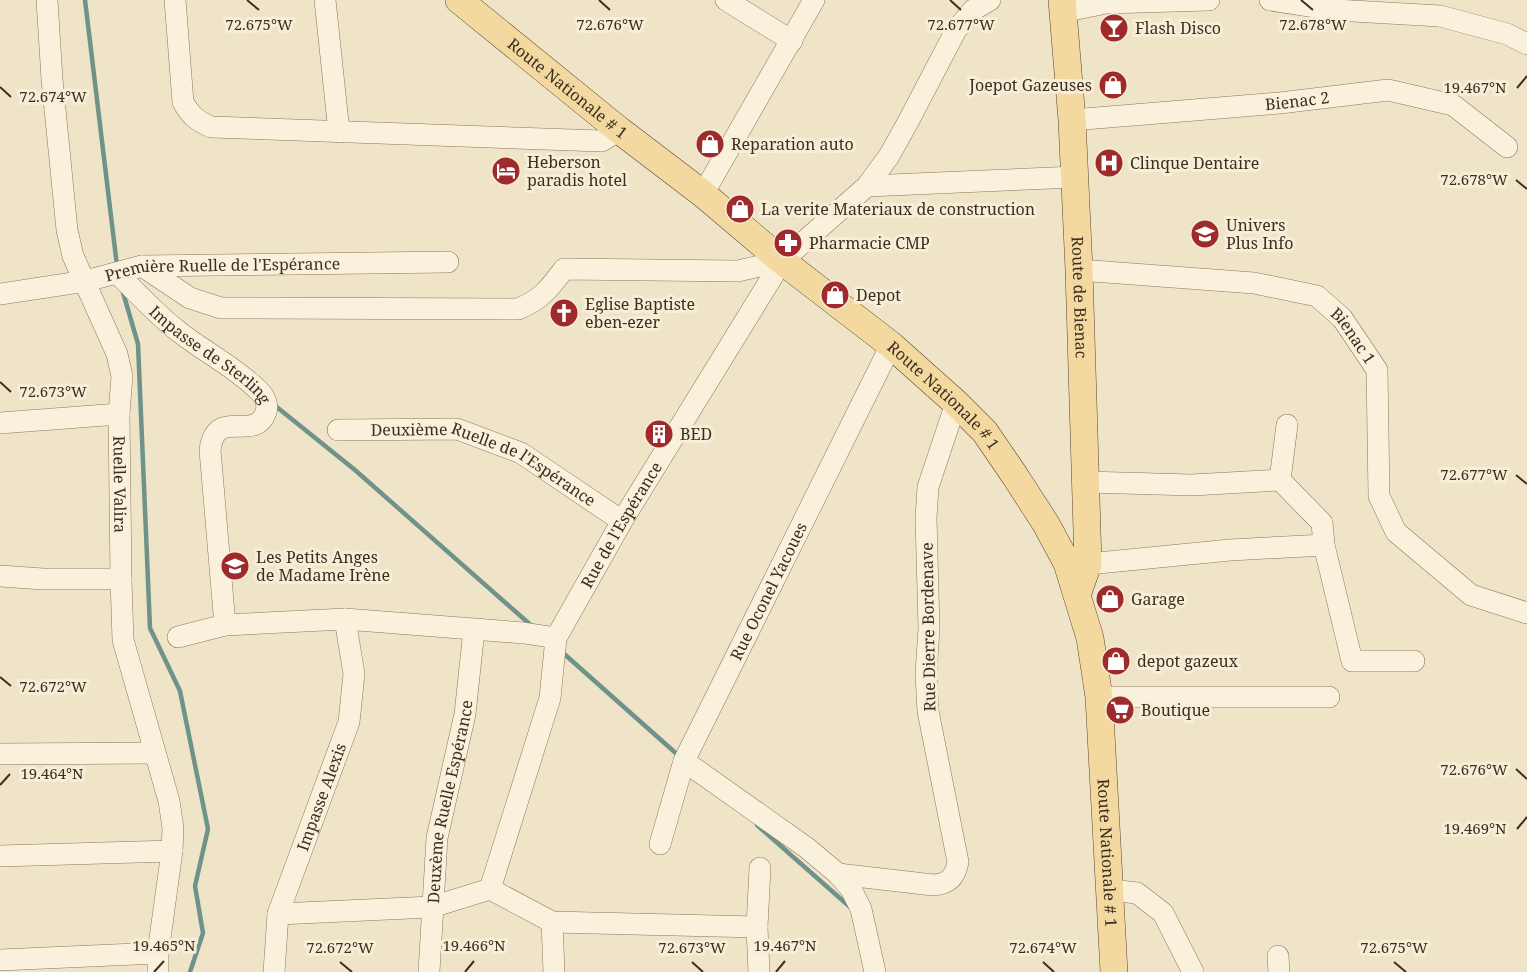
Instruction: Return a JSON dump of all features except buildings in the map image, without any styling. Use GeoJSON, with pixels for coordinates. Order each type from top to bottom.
{"type":"FeatureCollection","features":[{"type":"Feature","properties":{"kind":"main road","name":"Route Nationale # 1"},"geometry":{"type":"LineString","coordinates":[[459,0],[619,130],[703,194],[782,261],[891,345],[985,432],[1046,524],[1066,563],[1090,638],[1099,697],[1114,972]]}},
{"type":"Feature","properties":{"kind":"main road","name":"Route de Bienac"},"geometry":{"type":"LineString","coordinates":[[1062,6],[1075,177],[1086,482],[1088,564],[1077,595]]}},
{"type":"Feature","properties":{"kind":"street","name":"Ruelle Valira"},"geometry":{"type":"LineString","coordinates":[[47,0],[52,79],[67,230],[73,256],[117,354],[122,376],[119,414],[123,640],[169,801],[173,828],[158,963]]}},
{"type":"Feature","properties":{"kind":"street"},"geometry":{"type":"LineString","coordinates":[[175,0],[183,102],[189,113],[211,127],[602,141],[619,130]]}},
{"type":"Feature","properties":{"kind":"street"},"geometry":{"type":"LineString","coordinates":[[325,0],[339,132]]}},
{"type":"Feature","properties":{"kind":"street"},"geometry":{"type":"LineString","coordinates":[[726,0],[792,41]]}},
{"type":"Feature","properties":{"kind":"street"},"geometry":{"type":"LineString","coordinates":[[703,194],[814,0]]}},
{"type":"Feature","properties":{"kind":"street"},"geometry":{"type":"LineString","coordinates":[[142,266],[190,298],[221,308],[518,309],[535,302],[548,292],[564,269],[738,271],[782,261],[867,186],[889,156],[956,30],[973,10],[990,0]]}},
{"type":"Feature","properties":{"kind":"street"},"geometry":{"type":"LineString","coordinates":[[1062,6],[1209,0]]}},
{"type":"Feature","properties":{"kind":"street"},"geometry":{"type":"LineString","coordinates":[[1270,0],[1335,10],[1440,16],[1507,34],[1527,44]]}},
{"type":"Feature","properties":{"kind":"street","name":"Bienac 2"},"geometry":{"type":"LineString","coordinates":[[1072,120],[1280,103],[1388,90],[1453,105],[1506,147]]}},
{"type":"Feature","properties":{"kind":"street"},"geometry":{"type":"LineString","coordinates":[[867,186],[1075,177]]}},
{"type":"Feature","properties":{"kind":"street","name":"Rue de l'Espérance"},"geometry":{"type":"LineString","coordinates":[[556,638],[622,521],[782,261]]}},
{"type":"Feature","properties":{"kind":"street","name":"Première Ruelle de l'Espérance"},"geometry":{"type":"LineString","coordinates":[[0,294],[86,281],[142,266],[448,262]]}},
{"type":"Feature","properties":{"kind":"street","name":"Bienac 1"},"geometry":{"type":"LineString","coordinates":[[1079,270],[1254,283],[1317,296],[1342,318],[1377,370],[1379,496],[1396,532],[1471,595],[1527,612]]}},
{"type":"Feature","properties":{"kind":"street","name":"Impasse de Sterling"},"geometry":{"type":"LineString","coordinates":[[118,274],[178,332],[216,357],[256,388],[266,402],[267,409],[259,423],[249,426],[229,425],[220,428],[211,439],[210,450],[225,625]]}},
{"type":"Feature","properties":{"kind":"street","name":"Rue Oconel Yacoues"},"geometry":{"type":"LineString","coordinates":[[660,844],[684,761],[891,345]]}},
{"type":"Feature","properties":{"kind":"street","name":"Rue Dierre Bordenave"},"geometry":{"type":"LineString","coordinates":[[838,874],[942,885],[950,881],[956,872],[958,862],[928,711],[926,674],[929,628],[926,518],[928,487],[956,403]]}},
{"type":"Feature","properties":{"kind":"street"},"geometry":{"type":"LineString","coordinates":[[0,423],[119,414]]}},
{"type":"Feature","properties":{"kind":"street"},"geometry":{"type":"LineString","coordinates":[[1280,480],[1287,425]]}},
{"type":"Feature","properties":{"kind":"street","name":"Deuxième Ruelle de l'Espérance"},"geometry":{"type":"LineString","coordinates":[[338,430],[457,429],[521,453],[622,521]]}},
{"type":"Feature","properties":{"kind":"street"},"geometry":{"type":"LineString","coordinates":[[1086,482],[1192,485],[1280,480],[1322,523],[1323,544],[1352,661],[1414,661]]}},
{"type":"Feature","properties":{"kind":"street"},"geometry":{"type":"LineString","coordinates":[[1088,564],[1230,550],[1323,544]]}},
{"type":"Feature","properties":{"kind":"street"},"geometry":{"type":"LineString","coordinates":[[0,576],[43,579],[121,579]]}},
{"type":"Feature","properties":{"kind":"street"},"geometry":{"type":"LineString","coordinates":[[178,637],[225,625],[345,619],[524,633],[556,638],[550,698],[490,889]]}},
{"type":"Feature","properties":{"kind":"street","name":"Impasse Alexis"},"geometry":{"type":"LineString","coordinates":[[274,972],[278,914],[349,722],[354,674],[345,619]]}},
{"type":"Feature","properties":{"kind":"street","name":"Deuxème Ruelle Espérance"},"geometry":{"type":"LineString","coordinates":[[429,972],[437,838],[465,714],[474,630]]}},
{"type":"Feature","properties":{"kind":"street"},"geometry":{"type":"LineString","coordinates":[[1099,697],[1329,697]]}},
{"type":"Feature","properties":{"kind":"street"},"geometry":{"type":"LineString","coordinates":[[0,754],[155,753]]}},
{"type":"Feature","properties":{"kind":"street"},"geometry":{"type":"LineString","coordinates":[[684,761],[807,848],[838,874],[851,889],[861,909],[876,972]]}},
{"type":"Feature","properties":{"kind":"street"},"geometry":{"type":"LineString","coordinates":[[0,856],[172,851]]}},
{"type":"Feature","properties":{"kind":"street"},"geometry":{"type":"LineString","coordinates":[[759,972],[757,927],[760,868]]}},
{"type":"Feature","properties":{"kind":"street"},"geometry":{"type":"LineString","coordinates":[[278,914],[432,908],[490,889],[552,922],[757,927]]}},
{"type":"Feature","properties":{"kind":"street"},"geometry":{"type":"LineString","coordinates":[[1110,890],[1137,893],[1163,913],[1193,972]]}},
{"type":"Feature","properties":{"kind":"street"},"geometry":{"type":"LineString","coordinates":[[552,922],[554,972]]}},
{"type":"Feature","properties":{"kind":"street"},"geometry":{"type":"LineString","coordinates":[[0,960],[158,963]]}},
{"type":"Feature","properties":{"kind":"waterway"},"geometry":{"type":"LineString","coordinates":[[85,0],[117,266]]}},
{"type":"Feature","properties":{"kind":"waterway"},"geometry":{"type":"LineString","coordinates":[[122,289],[138,344],[150,628],[180,691],[208,829],[195,886],[203,933],[190,972]]}},
{"type":"Feature","properties":{"kind":"waterway"},"geometry":{"type":"LineString","coordinates":[[273,404],[355,470],[533,627]]}},
{"type":"Feature","properties":{"kind":"waterway"},"geometry":{"type":"LineString","coordinates":[[562,652],[679,756]]}},
{"type":"Feature","properties":{"kind":"waterway"},"geometry":{"type":"LineString","coordinates":[[757,825],[850,907]]}},
{"type":"Feature","properties":{"kind":"place","name":"Flash Disco"},"geometry":{"type":"Point","coordinates":[1114,28]}},
{"type":"Feature","properties":{"kind":"place","name":"Joepot Gazeuses"},"geometry":{"type":"Point","coordinates":[1113,85]}},
{"type":"Feature","properties":{"kind":"place","name":"Reparation auto"},"geometry":{"type":"Point","coordinates":[710,144]}},
{"type":"Feature","properties":{"kind":"place","name":"Clinque Dentaire"},"geometry":{"type":"Point","coordinates":[1109,163]}},
{"type":"Feature","properties":{"kind":"place","name":"Heberson paradis hotel"},"geometry":{"type":"Point","coordinates":[506,171]}},
{"type":"Feature","properties":{"kind":"place","name":"La verite Materiaux de construction"},"geometry":{"type":"Point","coordinates":[740,209]}},
{"type":"Feature","properties":{"kind":"place","name":"Univers Plus Info"},"geometry":{"type":"Point","coordinates":[1205,234]}},
{"type":"Feature","properties":{"kind":"place","name":"Pharmacie CMP"},"geometry":{"type":"Point","coordinates":[788,243]}},
{"type":"Feature","properties":{"kind":"place","name":"Depot"},"geometry":{"type":"Point","coordinates":[835,295]}},
{"type":"Feature","properties":{"kind":"place","name":"Eglise Baptiste eben-ezer"},"geometry":{"type":"Point","coordinates":[564,313]}},
{"type":"Feature","properties":{"kind":"place","name":"BED"},"geometry":{"type":"Point","coordinates":[659,434]}},
{"type":"Feature","properties":{"kind":"place","name":"Les Petits Anges de Madame Irène"},"geometry":{"type":"Point","coordinates":[235,566]}},
{"type":"Feature","properties":{"kind":"place","name":"Garage"},"geometry":{"type":"Point","coordinates":[1110,599]}},
{"type":"Feature","properties":{"kind":"place","name":"depot gazeux"},"geometry":{"type":"Point","coordinates":[1116,661]}},
{"type":"Feature","properties":{"kind":"place","name":"Boutique"},"geometry":{"type":"Point","coordinates":[1120,710]}}]}
